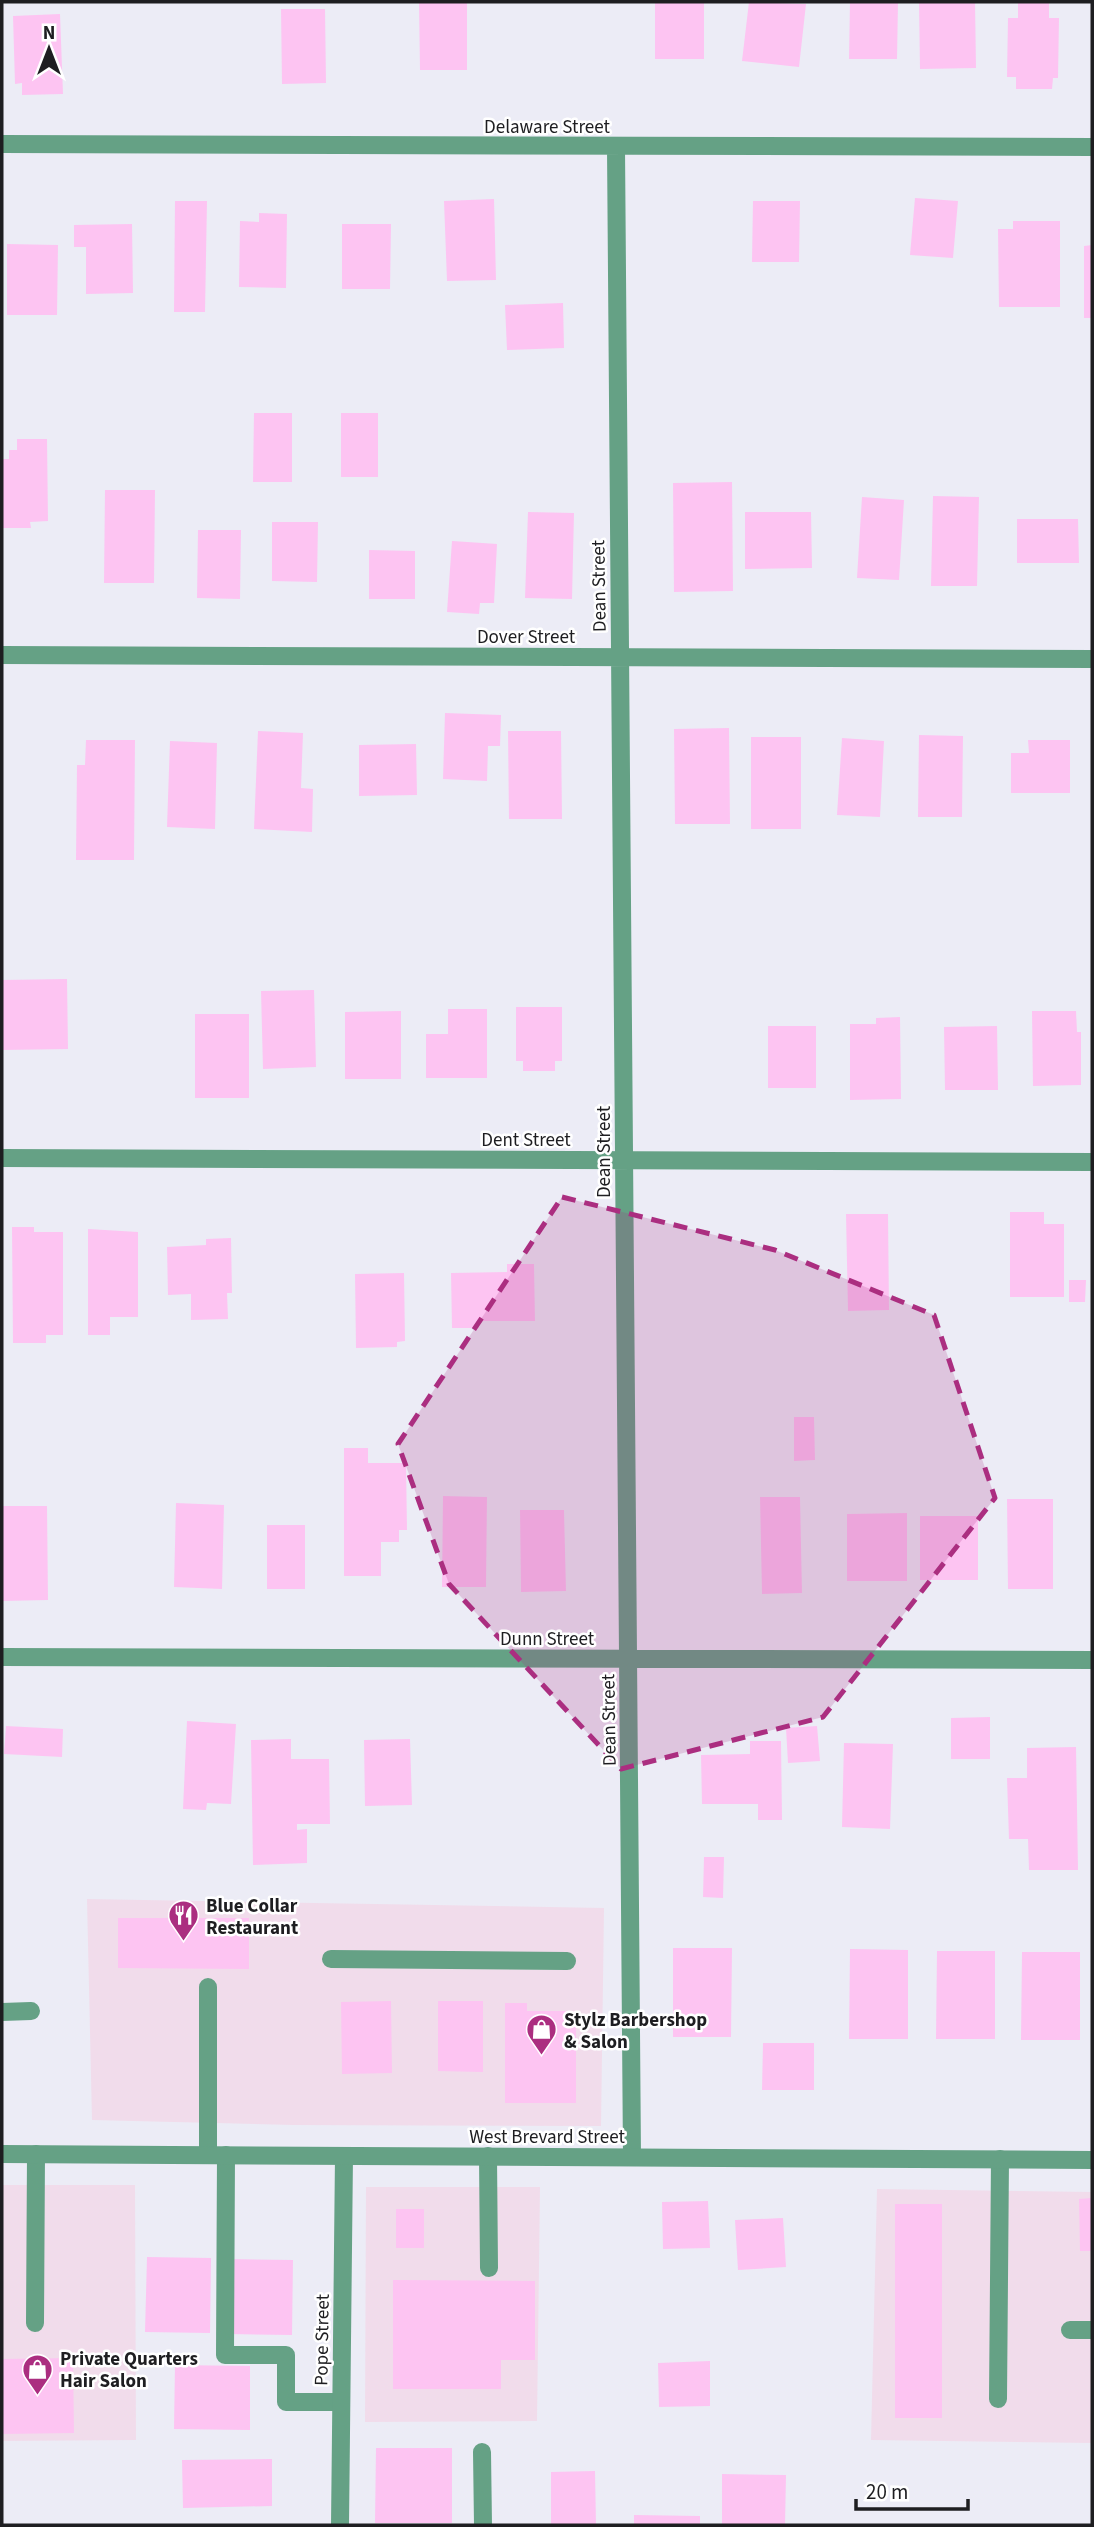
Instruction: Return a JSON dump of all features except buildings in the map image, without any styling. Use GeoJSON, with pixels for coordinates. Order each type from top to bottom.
{"type":"FeatureCollection","features":[{"type":"Feature","properties":{"kind":"street","name":"Delaware Street"},"geometry":{"type":"LineString","coordinates":[[2,144],[616,148],[1092,146]]}},
{"type":"Feature","properties":{"kind":"street","name":"Dean Street"},"geometry":{"type":"LineString","coordinates":[[616,148],[632,2157]]}},
{"type":"Feature","properties":{"kind":"street","name":"Dover Street"},"geometry":{"type":"LineString","coordinates":[[2,655],[1092,659]]}},
{"type":"Feature","properties":{"kind":"street","name":"Dent Street"},"geometry":{"type":"LineString","coordinates":[[2,1157],[1092,1162]]}},
{"type":"Feature","properties":{"kind":"street","name":"Dunn Street"},"geometry":{"type":"LineString","coordinates":[[2,1657],[1092,1660]]}},
{"type":"Feature","properties":{"kind":"street"},"geometry":{"type":"LineString","coordinates":[[331,1959],[567,1961]]}},
{"type":"Feature","properties":{"kind":"street"},"geometry":{"type":"LineString","coordinates":[[208,1987],[225,2355],[286,2355],[286,2402],[341,2402]]}},
{"type":"Feature","properties":{"kind":"street"},"geometry":{"type":"LineString","coordinates":[[2,2012],[30,2011]]}},
{"type":"Feature","properties":{"kind":"street","name":"West Brevard Street"},"geometry":{"type":"LineString","coordinates":[[2,2154],[1092,2160]]}},
{"type":"Feature","properties":{"kind":"street"},"geometry":{"type":"LineString","coordinates":[[35,2323],[36,2154]]}},
{"type":"Feature","properties":{"kind":"street","name":"Pope Street"},"geometry":{"type":"LineString","coordinates":[[340,2525],[344,2156]]}},
{"type":"Feature","properties":{"kind":"street"},"geometry":{"type":"LineString","coordinates":[[488,2156],[489,2268]]}},
{"type":"Feature","properties":{"kind":"street"},"geometry":{"type":"LineString","coordinates":[[998,2399],[1000,2159]]}},
{"type":"Feature","properties":{"kind":"street"},"geometry":{"type":"LineString","coordinates":[[1070,2330],[1092,2330]]}},
{"type":"Feature","properties":{"kind":"street"},"geometry":{"type":"LineString","coordinates":[[482,2452],[483,2525]]}},
{"type":"Feature","properties":{"kind":"highlighted area"},"geometry":{"type":"Polygon","coordinates":[[[562,1197],[775,1250],[934,1315],[995,1498],[823,1717],[621,1769],[449,1584],[398,1444],[562,1197]]]}},
{"type":"Feature","properties":{"kind":"shaded area"},"geometry":{"type":"Polygon","coordinates":[[[87,1899],[604,1908],[601,2126],[293,2125],[92,2120],[87,1899]]]}},
{"type":"Feature","properties":{"kind":"shaded area"},"geometry":{"type":"Polygon","coordinates":[[[2,2185],[135,2185],[136,2440],[2,2441],[2,2185]]]}},
{"type":"Feature","properties":{"kind":"shaded area"},"geometry":{"type":"Polygon","coordinates":[[[366,2187],[540,2187],[537,2421],[365,2422],[366,2187]]]}},
{"type":"Feature","properties":{"kind":"shaded area"},"geometry":{"type":"Polygon","coordinates":[[[877,2189],[1092,2192],[1092,2443],[871,2440],[877,2189]]]}},
{"type":"Feature","properties":{"kind":"place","name":"Blue Collar Restaurant"},"geometry":{"type":"Point","coordinates":[183,1943]}},
{"type":"Feature","properties":{"kind":"place","name":"Stylz Barbershop & Salon"},"geometry":{"type":"Point","coordinates":[541,2057]}},
{"type":"Feature","properties":{"kind":"place","name":"Private Quarters Hair Salon"},"geometry":{"type":"Point","coordinates":[37,2396]}}]}
